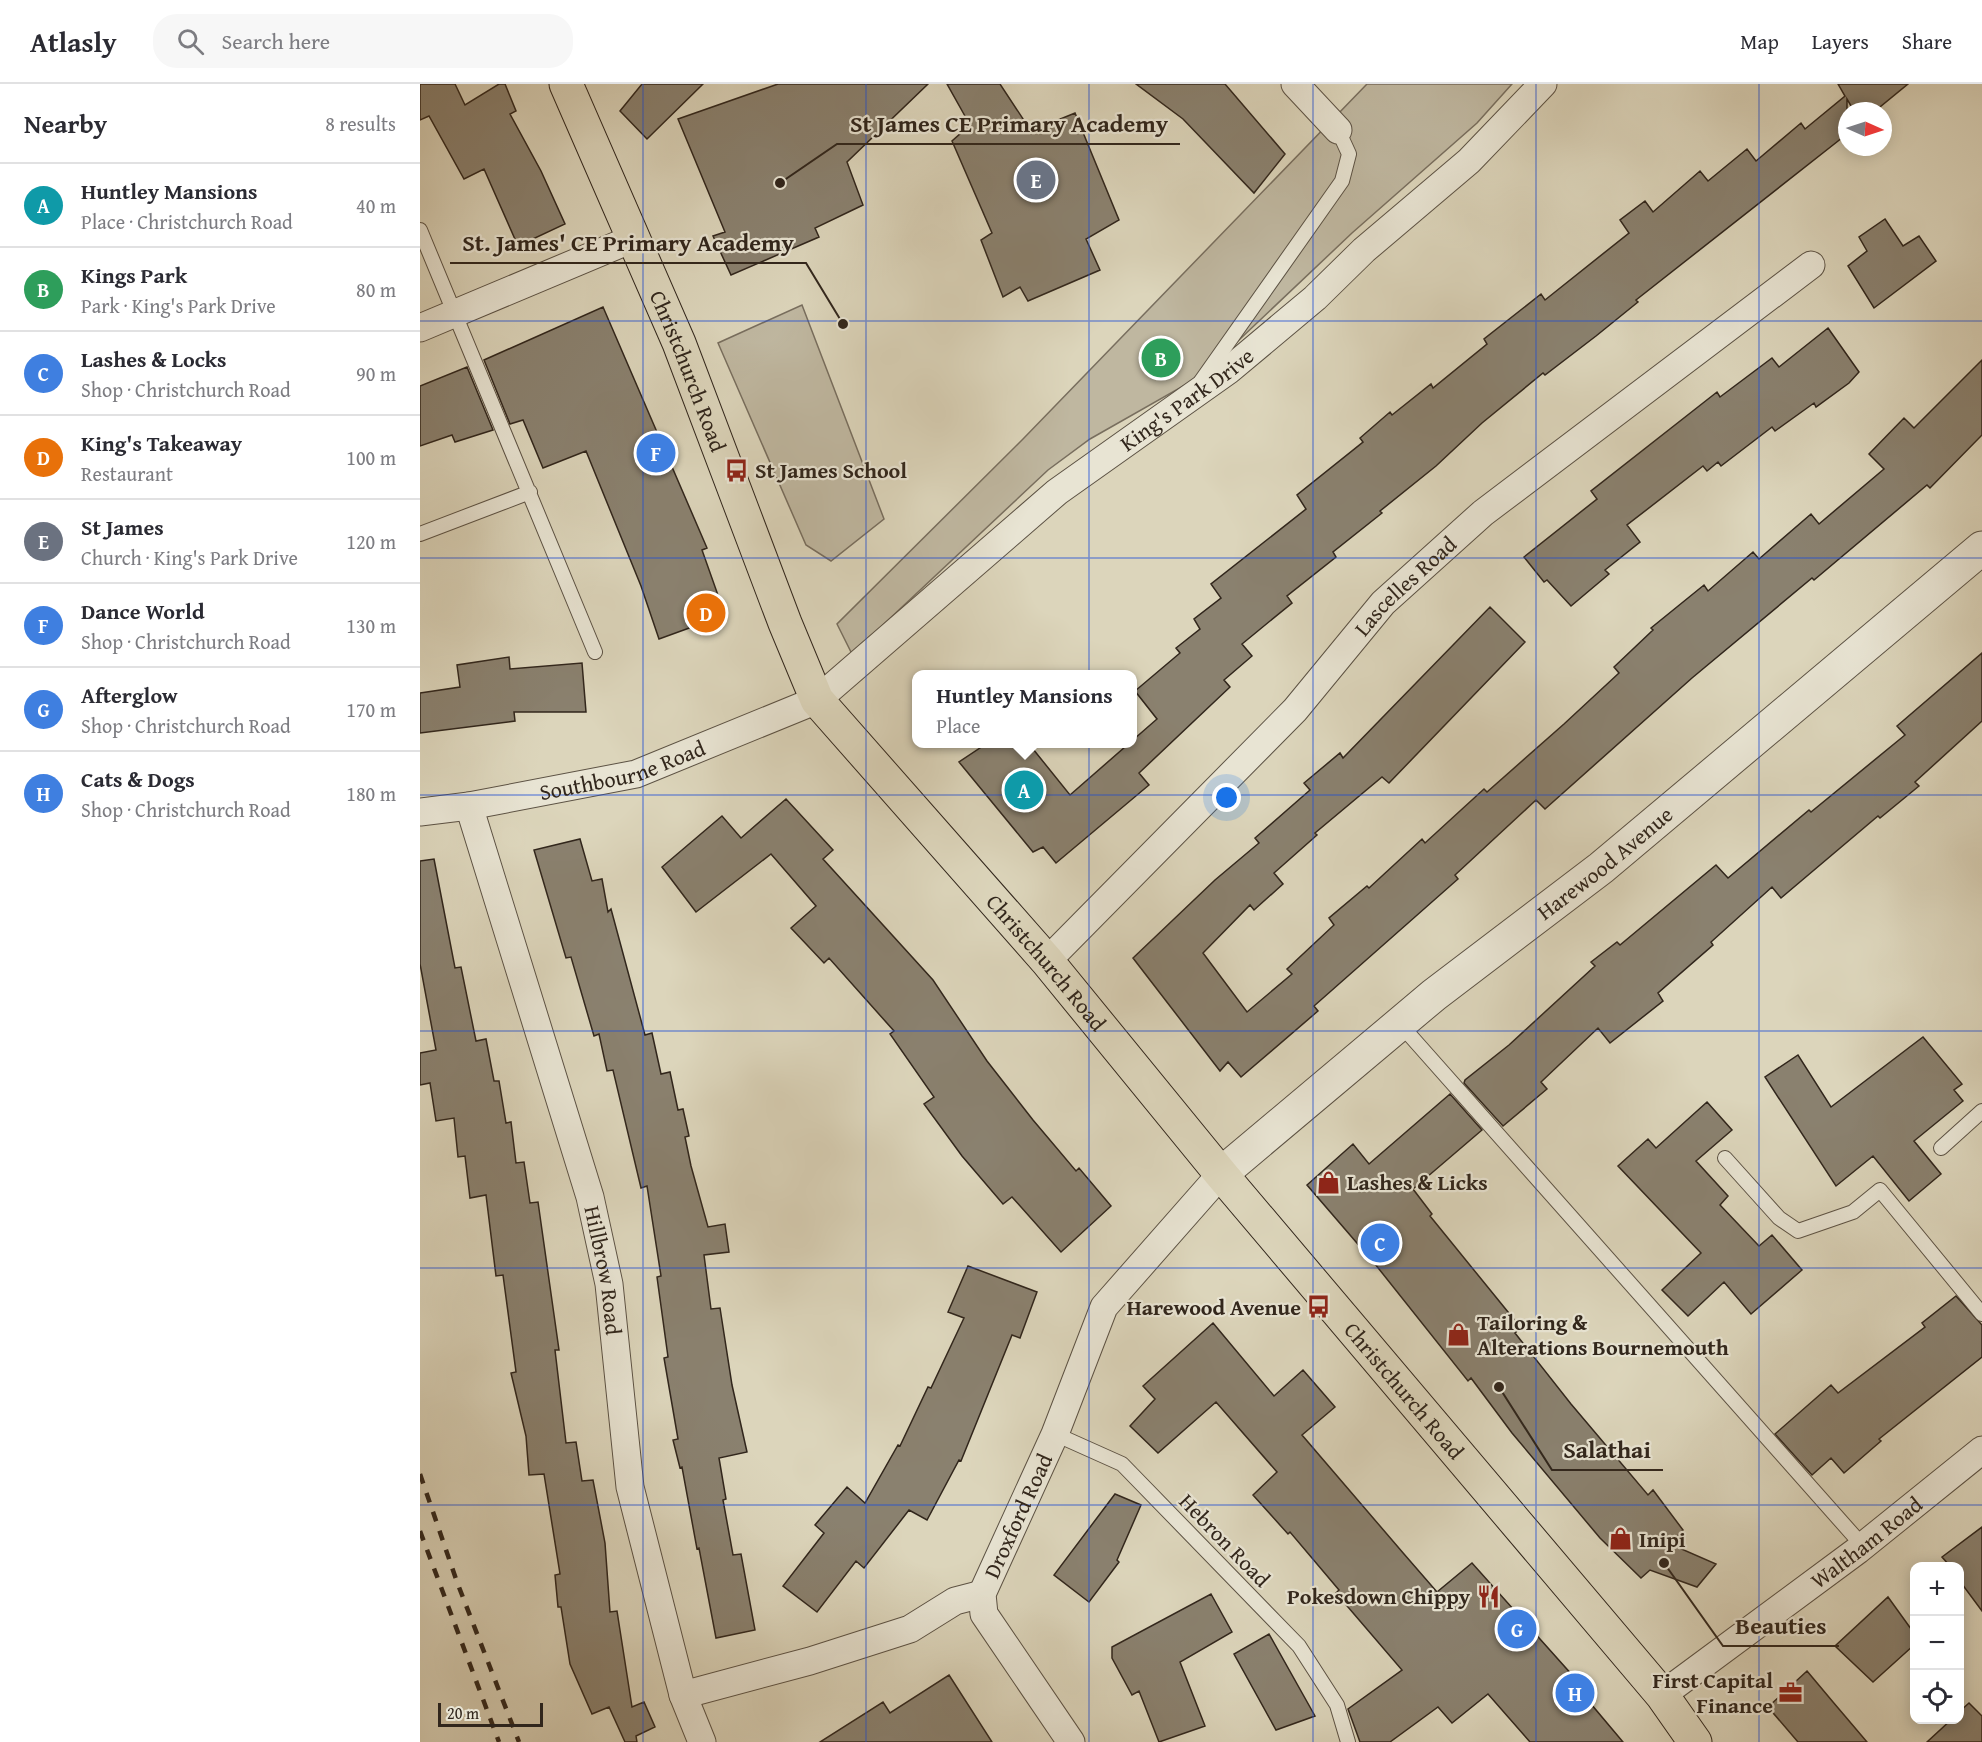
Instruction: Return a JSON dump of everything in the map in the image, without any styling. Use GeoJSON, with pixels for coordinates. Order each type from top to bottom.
{"type":"FeatureCollection","features":[{"type":"Feature","properties":{"kind":"main road","name":"Christchurch Road"},"geometry":{"type":"LineString","coordinates":[[566,84],[679,343],[785,623],[818,700],[1047,961],[1221,1174],[1662,1695],[1695,1742]]}},
{"type":"Feature","properties":{"kind":"street"},"geometry":{"type":"LineString","coordinates":[[1295,84],[1338,130]]}},
{"type":"Feature","properties":{"kind":"street","name":"King's Park Drive"},"geometry":{"type":"LineString","coordinates":[[818,700],[1057,492],[1229,370],[1315,298],[1364,250],[1469,161],[1543,84]]}},
{"type":"Feature","properties":{"kind":"street"},"geometry":{"type":"LineString","coordinates":[[420,328],[632,239]]}},
{"type":"Feature","properties":{"kind":"street","name":"Lascelles Road"},"geometry":{"type":"LineString","coordinates":[[1047,961],[1295,710],[1391,596],[1483,513],[1811,265]]}},
{"type":"Feature","properties":{"kind":"street","name":"Harewood Avenue"},"geometry":{"type":"LineString","coordinates":[[1221,1174],[1400,1023],[1601,868],[1982,548]]}},
{"type":"Feature","properties":{"kind":"street","name":"Southbourne Road"},"geometry":{"type":"LineString","coordinates":[[420,812],[469,806],[636,774],[818,700]]}},
{"type":"Feature","properties":{"kind":"street","name":"Hillbrow Road"},"geometry":{"type":"LineString","coordinates":[[469,806],[590,1197],[609,1284],[630,1487],[683,1695],[702,1742]]}},
{"type":"Feature","properties":{"kind":"street","name":"Droxford Road"},"geometry":{"type":"LineString","coordinates":[[683,1695],[810,1661],[910,1629],[955,1601],[982,1594],[1055,1434],[1104,1307],[1221,1174]]}},
{"type":"Feature","properties":{"kind":"street","name":"Waltham Road"},"geometry":{"type":"LineString","coordinates":[[1662,1695],[1862,1545],[1982,1449]]}},
{"type":"Feature","properties":{"kind":"street"},"geometry":{"type":"LineString","coordinates":[[982,1594],[984,1614],[1071,1742]]}},
{"type":"Feature","properties":{"kind":"lane"},"geometry":{"type":"LineString","coordinates":[[1188,400],[1342,180],[1349,154],[1338,130]]}},
{"type":"Feature","properties":{"kind":"lane"},"geometry":{"type":"LineString","coordinates":[[420,230],[595,652]]}},
{"type":"Feature","properties":{"kind":"lane"},"geometry":{"type":"LineString","coordinates":[[420,534],[530,492]]}},
{"type":"Feature","properties":{"kind":"lane"},"geometry":{"type":"LineString","coordinates":[[1400,1023],[1862,1545]]}},
{"type":"Feature","properties":{"kind":"lane"},"geometry":{"type":"LineString","coordinates":[[1941,1148],[1982,1111]]}},
{"type":"Feature","properties":{"kind":"lane"},"geometry":{"type":"LineString","coordinates":[[1725,1158],[1779,1218],[1798,1231],[1854,1212],[1880,1190],[1982,1314]]}},
{"type":"Feature","properties":{"kind":"lane","name":"Hebron Road"},"geometry":{"type":"LineString","coordinates":[[1055,1434],[1122,1464],[1291,1637],[1337,1706],[1348,1742]]}},
{"type":"Feature","properties":{"kind":"shaded area"},"geometry":{"type":"Polygon","coordinates":[[[1367,84],[1512,84],[1477,123],[1352,233],[1201,376],[1090,439],[1048,470],[852,654],[837,624],[1023,439],[1367,84]]]}},
{"type":"Feature","properties":{"kind":"shaded area"},"geometry":{"type":"Polygon","coordinates":[[[802,305],[884,519],[831,561],[806,545],[718,343],[802,305]]]}},
{"type":"Feature","properties":{"kind":"building"},"geometry":{"type":"Polygon","coordinates":[[[420,84],[455,84],[465,105],[499,84],[505,84],[516,111],[510,114],[541,171],[565,224],[518,246],[484,169],[464,179],[429,116],[420,120],[420,84]]]}},
{"type":"Feature","properties":{"kind":"building"},"geometry":{"type":"Polygon","coordinates":[[[642,84],[703,84],[647,139],[620,111],[642,84]]]}},
{"type":"Feature","properties":{"kind":"building"},"geometry":{"type":"Polygon","coordinates":[[[778,84],[928,84],[847,162],[863,205],[815,228],[819,237],[731,275],[713,236],[725,232],[678,119],[778,84]]]}},
{"type":"Feature","properties":{"kind":"building"},"geometry":{"type":"Polygon","coordinates":[[[947,84],[1000,84],[1031,131],[1075,113],[1119,220],[1086,239],[1100,270],[1028,301],[1020,287],[1003,297],[981,240],[992,233],[952,141],[970,125],[947,84]]]}},
{"type":"Feature","properties":{"kind":"building"},"geometry":{"type":"Polygon","coordinates":[[[1136,84],[1225,84],[1285,154],[1254,193],[1183,119],[1136,84]]]}},
{"type":"Feature","properties":{"kind":"building"},"geometry":{"type":"Polygon","coordinates":[[[1838,84],[1908,84],[1886,102],[1849,102],[1847,99],[1847,102],[1838,102],[1838,141],[1636,300],[1638,302],[1596,336],[1545,375],[1543,373],[1482,423],[1436,466],[1380,511],[1382,513],[1333,552],[1336,557],[1287,596],[1292,603],[1242,644],[1252,656],[1224,680],[1230,687],[1139,773],[1149,785],[1056,863],[1043,847],[1033,852],[959,762],[980,748],[1032,748],[1070,795],[1124,748],[1137,748],[1137,736],[1157,719],[1137,694],[1137,689],[1180,653],[1176,648],[1200,629],[1194,619],[1221,598],[1211,584],[1306,509],[1297,495],[1363,442],[1360,438],[1390,412],[1392,415],[1431,384],[1433,388],[1487,344],[1484,339],[1541,294],[1545,300],[1629,233],[1620,220],[1645,201],[1653,212],[1700,171],[1708,181],[1747,149],[1756,161],[1801,123],[1805,129],[1845,96],[1838,84]]]}},
{"type":"Feature","properties":{"kind":"building"},"geometry":{"type":"Polygon","coordinates":[[[1885,219],[1903,246],[1919,236],[1936,261],[1874,308],[1848,266],[1867,251],[1859,237],[1885,219]]]}},
{"type":"Feature","properties":{"kind":"building"},"geometry":{"type":"Polygon","coordinates":[[[603,307],[707,548],[702,550],[725,615],[659,639],[641,586],[586,451],[543,468],[523,420],[510,424],[484,360],[603,307]]]}},
{"type":"Feature","properties":{"kind":"building"},"geometry":{"type":"Polygon","coordinates":[[[1828,328],[1859,372],[1849,383],[1816,407],[1814,403],[1775,431],[1772,427],[1721,466],[1718,462],[1707,471],[1703,466],[1627,525],[1640,542],[1605,570],[1609,574],[1571,606],[1547,580],[1544,582],[1524,557],[1597,499],[1591,491],[1717,392],[1720,397],[1772,358],[1779,367],[1828,328]]]}},
{"type":"Feature","properties":{"kind":"building"},"geometry":{"type":"Polygon","coordinates":[[[1982,360],[1982,435],[1930,488],[1927,485],[1692,678],[1545,809],[1536,800],[1455,875],[1458,879],[1314,1006],[1318,1011],[1241,1077],[1228,1062],[1220,1071],[1133,958],[1215,880],[1259,843],[1255,838],[1310,790],[1304,783],[1340,753],[1343,758],[1490,607],[1525,642],[1389,783],[1382,777],[1315,833],[1317,835],[1274,873],[1283,884],[1254,910],[1250,905],[1203,953],[1247,1012],[1292,974],[1287,969],[1334,925],[1329,918],[1367,886],[1369,888],[1422,839],[1425,843],[1484,789],[1487,792],[1564,724],[1619,673],[1614,667],[1653,630],[1651,628],[1704,585],[1708,591],[1753,552],[1759,559],[1811,514],[1819,524],[1884,469],[1869,454],[1904,418],[1914,428],[1982,360]]]}},
{"type":"Feature","properties":{"kind":"building"},"geometry":{"type":"Polygon","coordinates":[[[467,367],[493,430],[455,442],[452,435],[420,446],[420,386],[467,367]]]}},
{"type":"Feature","properties":{"kind":"building"},"geometry":{"type":"Polygon","coordinates":[[[1982,653],[1982,721],[1915,782],[1919,786],[1880,818],[1878,816],[1781,898],[1772,887],[1711,942],[1713,945],[1658,993],[1663,1001],[1610,1043],[1598,1028],[1541,1082],[1547,1089],[1503,1126],[1464,1083],[1595,966],[1591,962],[1617,942],[1620,945],[1716,865],[1728,878],[1809,810],[1811,812],[1905,735],[1897,726],[1982,653]]]}},
{"type":"Feature","properties":{"kind":"building"},"geometry":{"type":"Polygon","coordinates":[[[509,657],[510,669],[582,663],[586,712],[514,712],[515,721],[420,733],[420,693],[460,687],[457,665],[509,657]]]}},
{"type":"Feature","properties":{"kind":"building"},"geometry":{"type":"Polygon","coordinates":[[[786,799],[833,850],[823,859],[933,980],[987,1061],[1033,1120],[1076,1171],[1079,1168],[1111,1206],[1061,1252],[1012,1197],[1003,1204],[962,1156],[924,1104],[934,1097],[890,1034],[894,1031],[829,958],[824,963],[791,928],[816,906],[771,854],[696,912],[662,867],[722,816],[741,838],[786,799]]]}},
{"type":"Feature","properties":{"kind":"building"},"geometry":{"type":"Polygon","coordinates":[[[580,839],[592,881],[602,879],[608,912],[611,909],[645,1035],[652,1033],[661,1074],[670,1072],[678,1110],[683,1109],[689,1136],[685,1137],[691,1166],[708,1227],[725,1224],[729,1252],[704,1255],[711,1309],[720,1308],[732,1385],[747,1452],[719,1458],[726,1499],[723,1500],[733,1555],[741,1554],[755,1630],[716,1638],[682,1467],[680,1468],[673,1440],[678,1439],[664,1358],[668,1357],[657,1277],[661,1276],[647,1186],[641,1188],[613,1070],[607,1071],[599,1034],[594,1036],[571,957],[566,958],[534,850],[580,839]]]}},
{"type":"Feature","properties":{"kind":"building"},"geometry":{"type":"Polygon","coordinates":[[[434,859],[455,968],[461,967],[476,1041],[486,1039],[494,1081],[499,1081],[506,1123],[511,1122],[516,1163],[524,1162],[530,1203],[538,1202],[559,1350],[555,1350],[566,1443],[576,1442],[582,1481],[593,1480],[605,1543],[610,1612],[617,1611],[632,1707],[644,1702],[655,1727],[636,1736],[637,1742],[625,1742],[609,1707],[592,1714],[570,1664],[561,1607],[558,1607],[555,1575],[560,1574],[544,1474],[529,1475],[526,1436],[511,1373],[516,1372],[503,1275],[496,1276],[486,1195],[470,1198],[465,1156],[458,1157],[454,1118],[436,1121],[430,1083],[420,1085],[420,1053],[436,1050],[420,964],[420,861],[434,859]]]}},
{"type":"Feature","properties":{"kind":"building"},"geometry":{"type":"Polygon","coordinates":[[[1923,1037],[1962,1084],[1954,1090],[1963,1101],[1914,1141],[1941,1174],[1909,1201],[1873,1156],[1836,1186],[1765,1077],[1798,1055],[1831,1107],[1923,1037]]]}},
{"type":"Feature","properties":{"kind":"building"},"geometry":{"type":"Polygon","coordinates":[[[1450,1094],[1482,1130],[1413,1189],[1432,1214],[1430,1216],[1521,1328],[1515,1333],[1571,1404],[1648,1495],[1653,1490],[1683,1530],[1670,1544],[1716,1564],[1697,1587],[1650,1570],[1641,1578],[1600,1538],[1512,1433],[1471,1378],[1468,1381],[1375,1264],[1307,1185],[1353,1144],[1369,1164],[1450,1094]]]}},
{"type":"Feature","properties":{"kind":"building"},"geometry":{"type":"Polygon","coordinates":[[[1707,1102],[1732,1130],[1696,1161],[1728,1196],[1720,1205],[1759,1246],[1772,1235],[1802,1270],[1751,1314],[1724,1282],[1688,1316],[1662,1290],[1701,1253],[1618,1166],[1648,1139],[1656,1148],[1707,1102]]]}},
{"type":"Feature","properties":{"kind":"building"},"geometry":{"type":"Polygon","coordinates":[[[968,1266],[1037,1292],[1020,1338],[1012,1335],[961,1461],[959,1460],[927,1520],[909,1510],[864,1568],[856,1561],[817,1612],[783,1586],[824,1533],[815,1525],[847,1487],[865,1503],[898,1445],[900,1446],[964,1318],[948,1312],[968,1266]]]}},
{"type":"Feature","properties":{"kind":"building"},"geometry":{"type":"Polygon","coordinates":[[[1956,1296],[1982,1325],[1982,1357],[1879,1439],[1881,1441],[1844,1473],[1831,1458],[1812,1475],[1775,1434],[1831,1385],[1838,1393],[1925,1327],[1922,1323],[1956,1296]]]}},
{"type":"Feature","properties":{"kind":"building"},"geometry":{"type":"Polygon","coordinates":[[[1213,1323],[1274,1396],[1303,1370],[1335,1407],[1302,1435],[1404,1554],[1437,1592],[1472,1563],[1590,1695],[1586,1698],[1623,1742],[1530,1742],[1488,1694],[1452,1723],[1438,1707],[1390,1742],[1360,1742],[1348,1709],[1402,1670],[1336,1593],[1339,1590],[1290,1532],[1288,1534],[1253,1495],[1277,1472],[1216,1402],[1158,1453],[1130,1426],[1155,1399],[1143,1386],[1213,1323]]]}},
{"type":"Feature","properties":{"kind":"building"},"geometry":{"type":"Polygon","coordinates":[[[1115,1494],[1141,1505],[1117,1560],[1119,1562],[1089,1602],[1054,1575],[1115,1494]]]}},
{"type":"Feature","properties":{"kind":"building"},"geometry":{"type":"Polygon","coordinates":[[[1982,1527],[1982,1611],[1964,1587],[1964,1562],[1946,1562],[1942,1557],[1982,1527]]]}},
{"type":"Feature","properties":{"kind":"building"},"geometry":{"type":"Polygon","coordinates":[[[1211,1594],[1232,1632],[1180,1662],[1205,1726],[1159,1742],[1139,1691],[1132,1695],[1112,1658],[1112,1647],[1211,1594]]]}},
{"type":"Feature","properties":{"kind":"building"},"geometry":{"type":"Polygon","coordinates":[[[1888,1597],[1910,1627],[1910,1649],[1873,1682],[1835,1646],[1888,1597]]]}},
{"type":"Feature","properties":{"kind":"building"},"geometry":{"type":"Polygon","coordinates":[[[1269,1634],[1315,1716],[1276,1730],[1234,1654],[1269,1634]]]}},
{"type":"Feature","properties":{"kind":"building"},"geometry":{"type":"Polygon","coordinates":[[[1807,1671],[1867,1742],[1798,1742],[1768,1707],[1807,1671]]]}},
{"type":"Feature","properties":{"kind":"building"},"geometry":{"type":"Polygon","coordinates":[[[949,1675],[992,1742],[820,1742],[883,1702],[890,1713],[949,1675]]]}},
{"type":"Feature","properties":{"kind":"building"},"geometry":{"type":"Polygon","coordinates":[[[1969,1703],[1982,1716],[1982,1742],[1927,1742],[1947,1724],[1964,1724],[1964,1708],[1969,1703]]]}},
{"type":"Feature","properties":{"kind":"railway"},"geometry":{"type":"LineString","coordinates":[[420,1474],[457,1582],[519,1742]]}},
{"type":"Feature","properties":{"kind":"railway"},"geometry":{"type":"LineString","coordinates":[[420,1531],[499,1742]]}},
{"type":"Feature","properties":{"kind":"place","name":"St James"},"geometry":{"type":"Point","coordinates":[1036,180]}},
{"type":"Feature","properties":{"kind":"place","name":"St James CE Primary Academy"},"geometry":{"type":"Point","coordinates":[780,183]}},
{"type":"Feature","properties":{"kind":"place","name":"St. James' CE Primary Academy"},"geometry":{"type":"Point","coordinates":[843,324]}},
{"type":"Feature","properties":{"kind":"place","name":"Kings Park"},"geometry":{"type":"Point","coordinates":[1161,358]}},
{"type":"Feature","properties":{"kind":"place","name":"Dance World"},"geometry":{"type":"Point","coordinates":[656,453]}},
{"type":"Feature","properties":{"kind":"place","name":"St James School"},"geometry":{"type":"Point","coordinates":[737,470]}},
{"type":"Feature","properties":{"kind":"place","name":"King's Takeaway"},"geometry":{"type":"Point","coordinates":[706,613]}},
{"type":"Feature","properties":{"kind":"place","name":"Huntley Mansions"},"geometry":{"type":"Point","coordinates":[1024,790]}},
{"type":"Feature","properties":{"kind":"place","name":"Lashes & Licks"},"geometry":{"type":"Point","coordinates":[1329,1182]}},
{"type":"Feature","properties":{"kind":"place","name":"Lashes & Locks"},"geometry":{"type":"Point","coordinates":[1380,1243]}},
{"type":"Feature","properties":{"kind":"place","name":"Harewood Avenue"},"geometry":{"type":"Point","coordinates":[1319,1307]}},
{"type":"Feature","properties":{"kind":"place","name":"Tailoring & Alterations Bournemouth"},"geometry":{"type":"Point","coordinates":[1459,1335]}},
{"type":"Feature","properties":{"kind":"place","name":"Salathai"},"geometry":{"type":"Point","coordinates":[1499,1387]}},
{"type":"Feature","properties":{"kind":"place","name":"Inipi"},"geometry":{"type":"Point","coordinates":[1621,1539]}},
{"type":"Feature","properties":{"kind":"place","name":"Beauties"},"geometry":{"type":"Point","coordinates":[1664,1563]}},
{"type":"Feature","properties":{"kind":"place","name":"Pokesdown Chippy"},"geometry":{"type":"Point","coordinates":[1488,1596]}},
{"type":"Feature","properties":{"kind":"place","name":"Afterglow"},"geometry":{"type":"Point","coordinates":[1517,1629]}},
{"type":"Feature","properties":{"kind":"place","name":"Cats & Dogs"},"geometry":{"type":"Point","coordinates":[1575,1693]}},
{"type":"Feature","properties":{"kind":"place","name":"First Capital Finance"},"geometry":{"type":"Point","coordinates":[1791,1693]}}]}
